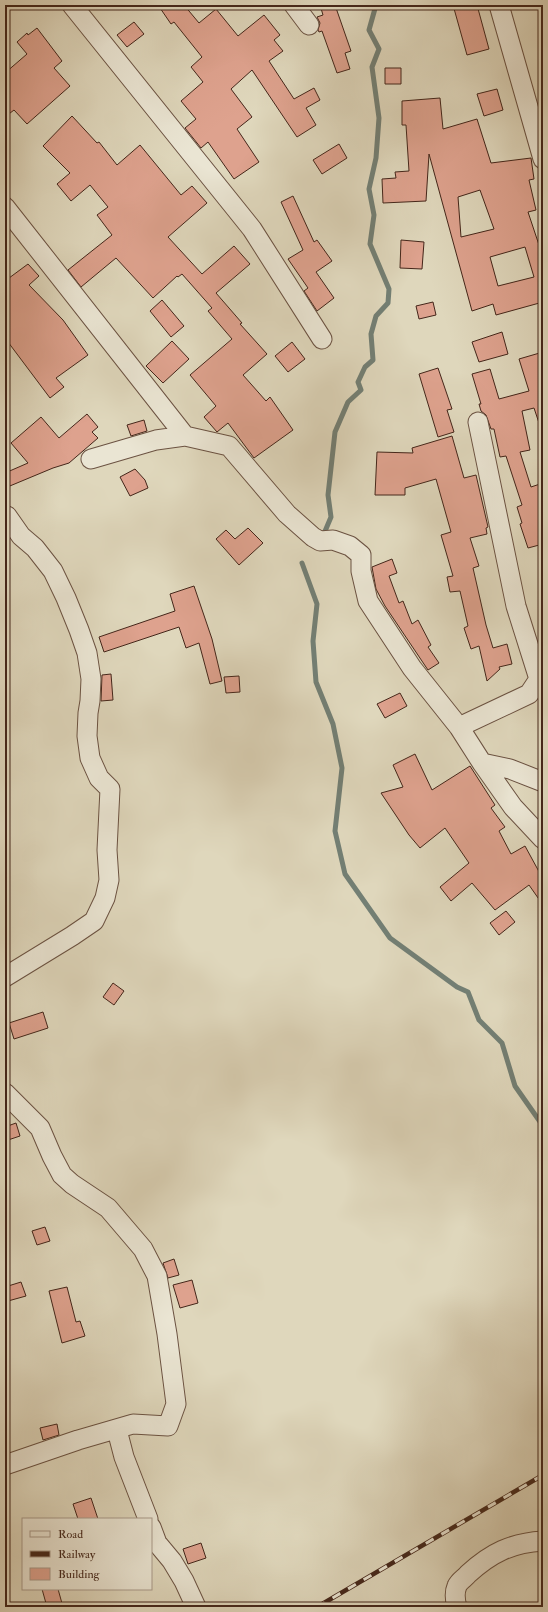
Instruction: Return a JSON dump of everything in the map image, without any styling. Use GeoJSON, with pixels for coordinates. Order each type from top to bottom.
{"type":"FeatureCollection","features":[{"type":"Feature","properties":{"kind":"street"},"geometry":{"type":"LineString","coordinates":[[72,5],[252,229],[322,339]]}},
{"type":"Feature","properties":{"kind":"street"},"geometry":{"type":"LineString","coordinates":[[294,5],[309,25]]}},
{"type":"Feature","properties":{"kind":"street"},"geometry":{"type":"LineString","coordinates":[[499,5],[543,159]]}},
{"type":"Feature","properties":{"kind":"street"},"geometry":{"type":"LineString","coordinates":[[5,207],[184,436]]}},
{"type":"Feature","properties":{"kind":"street"},"geometry":{"type":"LineString","coordinates":[[459,727],[529,694],[541,675],[516,606],[478,422]]}},
{"type":"Feature","properties":{"kind":"street"},"geometry":{"type":"LineString","coordinates":[[91,460],[156,440],[184,436],[229,446],[287,514],[313,537],[320,541],[333,540],[350,546],[361,555],[361,571],[368,601],[412,668],[459,727],[513,807],[543,839]]}},
{"type":"Feature","properties":{"kind":"street"},"geometry":{"type":"LineString","coordinates":[[5,517],[7,516],[21,536],[35,548],[53,572],[66,598],[79,630],[87,653],[91,679],[87,736],[90,758],[98,778],[110,790],[107,850],[109,880],[105,898],[94,921],[5,977]]}},
{"type":"Feature","properties":{"kind":"street"},"geometry":{"type":"LineString","coordinates":[[482,763],[510,769],[543,782]]}},
{"type":"Feature","properties":{"kind":"street"},"geometry":{"type":"LineString","coordinates":[[5,1093],[40,1128],[62,1175],[72,1184],[108,1208],[143,1249],[157,1276],[167,1334],[176,1404],[168,1426],[133,1424],[117,1430],[78,1440],[5,1465]]}},
{"type":"Feature","properties":{"kind":"street"},"geometry":{"type":"LineString","coordinates":[[117,1430],[124,1457],[148,1518]]}},
{"type":"Feature","properties":{"kind":"street"},"geometry":{"type":"LineString","coordinates":[[152,1530],[157,1542],[172,1561],[184,1580],[196,1607]]}},
{"type":"Feature","properties":{"kind":"street"},"geometry":{"type":"LineString","coordinates":[[456,1607],[455,1594],[458,1584],[489,1557],[505,1548],[529,1542],[543,1541]]}},
{"type":"Feature","properties":{"kind":"building"},"geometry":{"type":"Polygon","coordinates":[[[158,5],[184,5],[199,23],[216,9],[238,36],[264,15],[280,35],[274,40],[283,51],[269,61],[294,99],[314,88],[320,100],[306,108],[316,125],[297,137],[252,70],[231,89],[252,117],[237,129],[259,162],[234,179],[208,142],[201,148],[185,128],[196,119],[181,101],[203,82],[191,67],[202,57],[174,22],[171,24],[158,5]]]}},
{"type":"Feature","properties":{"kind":"building"},"geometry":{"type":"Polygon","coordinates":[[[320,5],[335,5],[351,51],[345,53],[350,69],[337,73],[322,31],[319,32],[318,30],[320,23],[317,17],[323,15],[320,5]]]}},
{"type":"Feature","properties":{"kind":"building"},"geometry":{"type":"Polygon","coordinates":[[[453,5],[477,5],[489,49],[467,55],[453,5]]]}},
{"type":"Feature","properties":{"kind":"building"},"geometry":{"type":"Polygon","coordinates":[[[134,22],[144,34],[127,47],[117,35],[134,22]]]}},
{"type":"Feature","properties":{"kind":"building"},"geometry":{"type":"Polygon","coordinates":[[[37,28],[62,61],[54,68],[70,86],[27,124],[14,110],[5,117],[5,73],[27,54],[17,42],[27,33],[28,35],[37,28]]]}},
{"type":"Feature","properties":{"kind":"building"},"geometry":{"type":"Polygon","coordinates":[[[385,68],[401,68],[401,84],[385,84],[385,68]]]}},
{"type":"Feature","properties":{"kind":"building"},"geometry":{"type":"Polygon","coordinates":[[[497,89],[503,110],[484,116],[477,94],[497,89]]]}},
{"type":"Feature","properties":{"kind":"building"},"geometry":{"type":"Polygon","coordinates":[[[440,98],[443,129],[477,119],[491,163],[531,158],[534,179],[529,180],[536,210],[528,212],[539,245],[543,244],[543,302],[496,315],[493,304],[472,311],[429,154],[426,201],[383,203],[382,179],[396,178],[395,172],[409,171],[406,125],[402,125],[402,101],[440,98]],[[480,190],[458,197],[461,237],[494,229],[480,190]],[[525,247],[490,257],[498,286],[534,277],[525,247]]]}},
{"type":"Feature","properties":{"kind":"building"},"geometry":{"type":"Polygon","coordinates":[[[72,116],[97,143],[99,142],[117,165],[140,145],[181,195],[192,186],[207,203],[168,237],[202,274],[234,246],[250,264],[216,293],[242,323],[240,324],[267,354],[243,375],[266,401],[270,397],[293,430],[254,458],[228,423],[217,432],[204,417],[216,406],[190,375],[232,339],[208,311],[212,308],[182,274],[178,277],[177,276],[153,298],[116,258],[81,287],[68,270],[112,235],[97,215],[108,207],[90,185],[71,201],[57,184],[70,173],[43,146],[72,116]]]}},
{"type":"Feature","properties":{"kind":"building"},"geometry":{"type":"Polygon","coordinates":[[[339,144],[347,158],[322,174],[313,160],[339,144]]]}},
{"type":"Feature","properties":{"kind":"building"},"geometry":{"type":"Polygon","coordinates":[[[293,196],[314,242],[317,240],[332,261],[316,272],[334,298],[317,311],[304,291],[308,288],[288,259],[303,250],[281,202],[293,196]]]}},
{"type":"Feature","properties":{"kind":"building"},"geometry":{"type":"Polygon","coordinates":[[[401,240],[424,242],[422,269],[400,268],[401,240]]]}},
{"type":"Feature","properties":{"kind":"building"},"geometry":{"type":"Polygon","coordinates":[[[28,264],[39,276],[29,285],[63,320],[88,355],[56,378],[64,387],[50,398],[5,338],[5,281],[28,264]]]}},
{"type":"Feature","properties":{"kind":"building"},"geometry":{"type":"Polygon","coordinates":[[[162,300],[184,326],[171,337],[150,311],[162,300]]]}},
{"type":"Feature","properties":{"kind":"building"},"geometry":{"type":"Polygon","coordinates":[[[433,302],[436,315],[419,319],[416,306],[433,302]]]}},
{"type":"Feature","properties":{"kind":"building"},"geometry":{"type":"Polygon","coordinates":[[[502,332],[508,354],[479,362],[472,342],[502,332]]]}},
{"type":"Feature","properties":{"kind":"building"},"geometry":{"type":"Polygon","coordinates":[[[172,341],[189,359],[163,383],[146,366],[172,341]]]}},
{"type":"Feature","properties":{"kind":"building"},"geometry":{"type":"Polygon","coordinates":[[[292,342],[305,359],[288,372],[275,356],[292,342]]]}},
{"type":"Feature","properties":{"kind":"building"},"geometry":{"type":"Polygon","coordinates":[[[543,352],[543,426],[540,426],[534,408],[522,411],[530,450],[520,452],[531,487],[543,483],[543,544],[528,548],[520,524],[522,523],[517,507],[522,505],[506,456],[500,457],[494,429],[491,429],[486,415],[481,411],[479,404],[481,404],[472,374],[490,369],[499,399],[529,391],[519,359],[543,352]]]}},
{"type":"Feature","properties":{"kind":"building"},"geometry":{"type":"Polygon","coordinates":[[[438,368],[452,409],[447,410],[454,432],[438,437],[419,374],[438,368]]]}},
{"type":"Feature","properties":{"kind":"building"},"geometry":{"type":"Polygon","coordinates":[[[87,414],[98,427],[92,432],[98,438],[69,463],[5,488],[5,473],[28,463],[11,443],[41,417],[59,438],[87,414]]]}},
{"type":"Feature","properties":{"kind":"building"},"geometry":{"type":"Polygon","coordinates":[[[144,420],[147,431],[131,436],[127,425],[144,420]]]}},
{"type":"Feature","properties":{"kind":"building"},"geometry":{"type":"Polygon","coordinates":[[[452,436],[464,478],[476,475],[488,527],[486,528],[487,534],[470,538],[479,566],[473,568],[486,625],[493,648],[507,644],[512,664],[499,667],[500,669],[487,681],[479,646],[471,649],[464,628],[468,626],[460,591],[450,592],[447,577],[453,576],[441,535],[451,532],[436,479],[405,488],[405,495],[375,495],[377,452],[413,453],[412,448],[452,436]]]}},
{"type":"Feature","properties":{"kind":"building"},"geometry":{"type":"Polygon","coordinates":[[[135,469],[145,480],[148,488],[130,496],[120,477],[135,469]]]}},
{"type":"Feature","properties":{"kind":"building"},"geometry":{"type":"Polygon","coordinates":[[[248,528],[263,543],[239,565],[216,539],[226,530],[235,539],[248,528]]]}},
{"type":"Feature","properties":{"kind":"building"},"geometry":{"type":"Polygon","coordinates":[[[392,559],[397,573],[389,576],[399,603],[403,601],[412,624],[418,620],[431,645],[428,647],[439,663],[428,670],[385,606],[376,589],[372,567],[392,559]]]}},
{"type":"Feature","properties":{"kind":"building"},"geometry":{"type":"Polygon","coordinates":[[[194,586],[212,639],[222,681],[210,684],[199,643],[186,648],[179,627],[104,652],[99,637],[175,611],[170,594],[194,586]]]}},
{"type":"Feature","properties":{"kind":"building"},"geometry":{"type":"Polygon","coordinates":[[[111,674],[113,700],[101,701],[102,675],[111,674]]]}},
{"type":"Feature","properties":{"kind":"building"},"geometry":{"type":"Polygon","coordinates":[[[239,676],[240,692],[226,693],[224,677],[239,676]]]}},
{"type":"Feature","properties":{"kind":"building"},"geometry":{"type":"Polygon","coordinates":[[[400,693],[407,706],[385,718],[377,704],[400,693]]]}},
{"type":"Feature","properties":{"kind":"building"},"geometry":{"type":"Polygon","coordinates":[[[415,754],[432,790],[470,766],[495,805],[491,808],[505,827],[499,831],[511,854],[525,846],[543,879],[543,905],[529,885],[495,910],[472,883],[451,901],[440,887],[469,863],[445,828],[420,848],[409,835],[381,793],[403,787],[393,765],[415,754]]]}},
{"type":"Feature","properties":{"kind":"building"},"geometry":{"type":"Polygon","coordinates":[[[506,911],[515,922],[499,935],[490,923],[506,911]]]}},
{"type":"Feature","properties":{"kind":"building"},"geometry":{"type":"Polygon","coordinates":[[[113,983],[124,991],[114,1005],[103,997],[113,983]]]}},
{"type":"Feature","properties":{"kind":"building"},"geometry":{"type":"Polygon","coordinates":[[[43,1012],[48,1028],[14,1039],[9,1023],[43,1012]]]}},
{"type":"Feature","properties":{"kind":"building"},"geometry":{"type":"Polygon","coordinates":[[[16,1123],[20,1136],[5,1141],[5,1127],[16,1123]]]}},
{"type":"Feature","properties":{"kind":"building"},"geometry":{"type":"Polygon","coordinates":[[[45,1227],[50,1241],[37,1245],[32,1231],[45,1227]]]}},
{"type":"Feature","properties":{"kind":"building"},"geometry":{"type":"Polygon","coordinates":[[[174,1259],[179,1275],[168,1278],[163,1263],[174,1259]]]}},
{"type":"Feature","properties":{"kind":"building"},"geometry":{"type":"Polygon","coordinates":[[[192,1280],[198,1303],[180,1308],[173,1285],[192,1280]]]}},
{"type":"Feature","properties":{"kind":"building"},"geometry":{"type":"Polygon","coordinates":[[[21,1282],[26,1296],[8,1301],[5,1287],[21,1282]]]}},
{"type":"Feature","properties":{"kind":"building"},"geometry":{"type":"Polygon","coordinates":[[[67,1287],[76,1322],[80,1321],[85,1336],[62,1343],[49,1291],[67,1287]]]}},
{"type":"Feature","properties":{"kind":"building"},"geometry":{"type":"Polygon","coordinates":[[[57,1424],[59,1435],[43,1440],[40,1428],[57,1424]]]}},
{"type":"Feature","properties":{"kind":"building"},"geometry":{"type":"Polygon","coordinates":[[[91,1498],[98,1518],[78,1518],[73,1504],[91,1498]]]}},
{"type":"Feature","properties":{"kind":"building"},"geometry":{"type":"Polygon","coordinates":[[[201,1543],[206,1558],[188,1564],[183,1549],[201,1543]]]}},
{"type":"Feature","properties":{"kind":"building"},"geometry":{"type":"Polygon","coordinates":[[[42,1590],[58,1590],[63,1607],[47,1607],[42,1590]]]}},
{"type":"Feature","properties":{"kind":"waterway"},"geometry":{"type":"LineString","coordinates":[[323,536],[331,517],[328,495],[335,432],[348,402],[361,390],[358,382],[365,367],[373,360],[371,334],[376,316],[388,303],[389,289],[370,244],[374,215],[369,189],[376,158],[379,118],[372,67],[379,49],[369,30],[376,5]]}},
{"type":"Feature","properties":{"kind":"waterway"},"geometry":{"type":"LineString","coordinates":[[302,563],[317,604],[313,641],[316,682],[333,724],[342,768],[335,831],[345,874],[390,938],[457,987],[468,992],[479,1020],[502,1043],[515,1086],[543,1126]]}},
{"type":"Feature","properties":{"kind":"railway"},"geometry":{"type":"LineString","coordinates":[[317,1607],[543,1475]]}}]}
